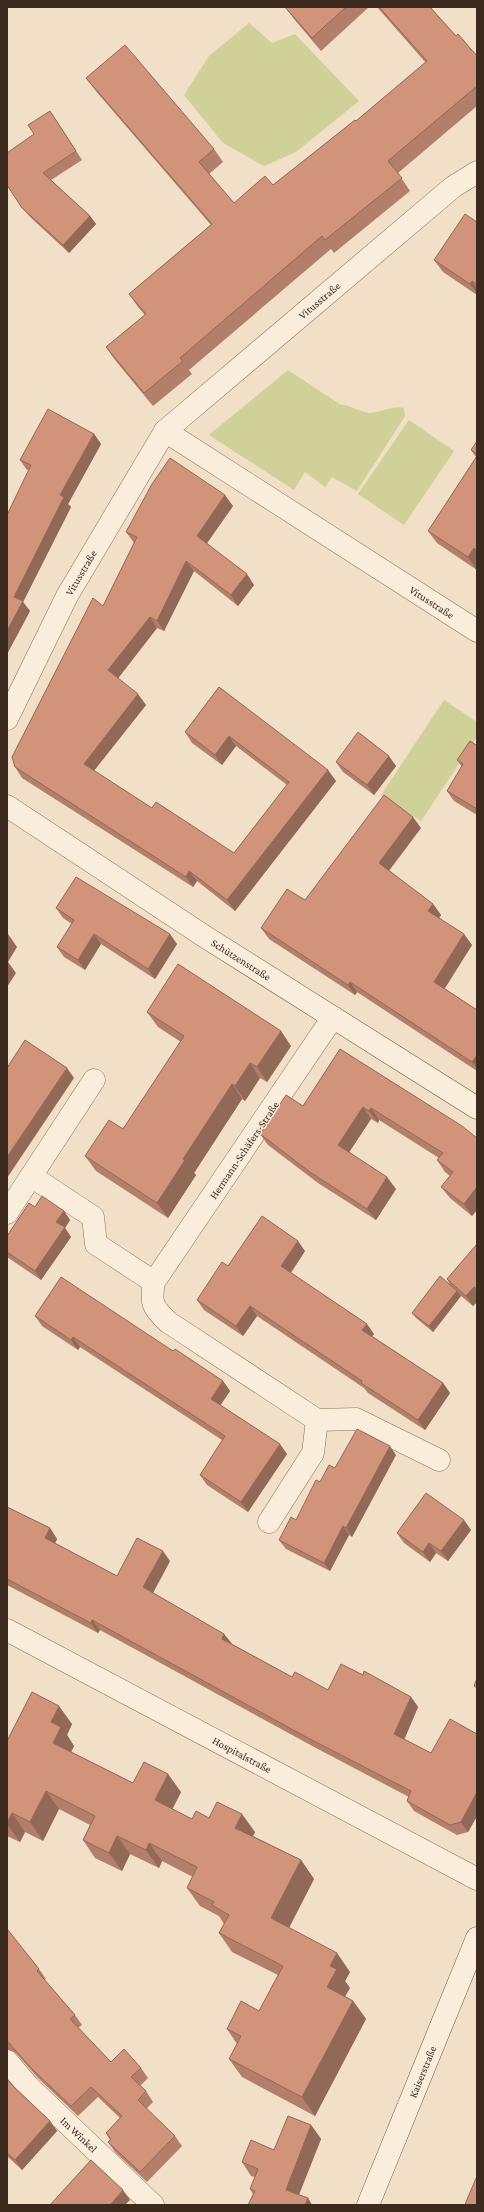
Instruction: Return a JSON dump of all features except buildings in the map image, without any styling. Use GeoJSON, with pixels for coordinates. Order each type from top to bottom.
{"type":"FeatureCollection","features":[{"type":"Feature","properties":{"kind":"street","name":"Vitusstraße"},"geometry":{"type":"LineString","coordinates":[[7,719],[67,596],[164,431],[452,187],[477,172]]}},
{"type":"Feature","properties":{"kind":"street","name":"Vitusstraße"},"geometry":{"type":"LineString","coordinates":[[164,431],[477,631]]}},
{"type":"Feature","properties":{"kind":"street","name":"Schützenstraße"},"geometry":{"type":"LineString","coordinates":[[7,806],[207,938],[477,1108]]}},
{"type":"Feature","properties":{"kind":"street","name":"Hermann-Schäfers-Straße"},"geometry":{"type":"LineString","coordinates":[[317,1420],[168,1322],[156,1311],[151,1298],[154,1282],[333,1016]]}},
{"type":"Feature","properties":{"kind":"street"},"geometry":{"type":"LineString","coordinates":[[7,1213],[94,1080]]}},
{"type":"Feature","properties":{"kind":"street"},"geometry":{"type":"LineString","coordinates":[[31,1176],[93,1217],[96,1244],[154,1282]]}},
{"type":"Feature","properties":{"kind":"street"},"geometry":{"type":"LineString","coordinates":[[269,1522],[313,1453],[317,1420],[356,1419],[439,1460]]}},
{"type":"Feature","properties":{"kind":"street","name":"Hospitalstraße"},"geometry":{"type":"LineString","coordinates":[[7,1630],[477,1879]]}},
{"type":"Feature","properties":{"kind":"street","name":"Kaiserstraße"},"geometry":{"type":"LineString","coordinates":[[368,2205],[477,1938]]}},
{"type":"Feature","properties":{"kind":"street","name":"Im Winkel"},"geometry":{"type":"LineString","coordinates":[[7,2061],[29,2087],[153,2205]]}},
{"type":"Feature","properties":{"kind":"green space"},"geometry":{"type":"Polygon","coordinates":[[[249,23],[272,43],[295,34],[359,101],[296,152],[264,166],[223,143],[184,95],[209,56],[249,23]]]}},
{"type":"Feature","properties":{"kind":"green space"},"geometry":{"type":"Polygon","coordinates":[[[288,370],[341,405],[369,413],[391,408],[404,408],[405,416],[357,491],[332,477],[325,487],[305,472],[294,490],[209,435],[288,370]]]}},
{"type":"Feature","properties":{"kind":"green space"},"geometry":{"type":"Polygon","coordinates":[[[409,420],[454,451],[404,525],[358,494],[409,420]]]}},
{"type":"Feature","properties":{"kind":"green space"},"geometry":{"type":"Polygon","coordinates":[[[444,700],[477,722],[477,737],[421,821],[381,795],[444,700]]]}}]}
